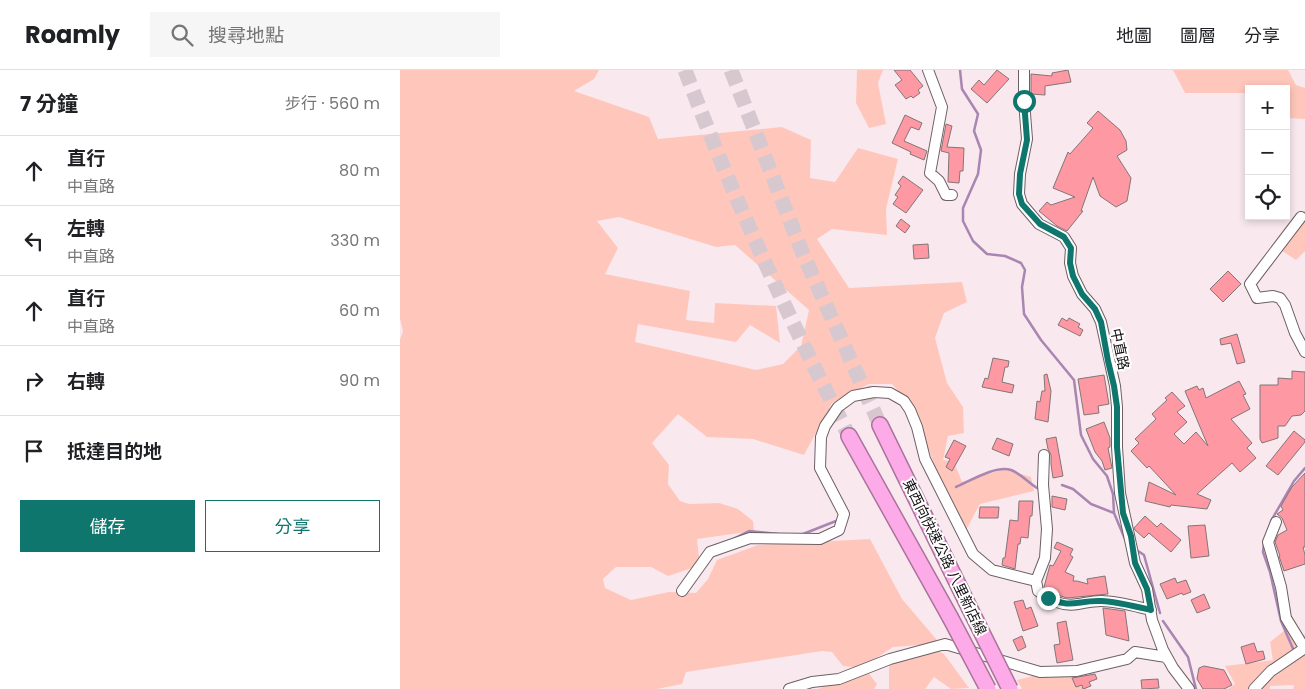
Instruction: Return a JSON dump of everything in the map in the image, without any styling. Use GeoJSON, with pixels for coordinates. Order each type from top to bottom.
{"type":"FeatureCollection","features":[{"type":"Feature","properties":{"kind":"highway","name":"東西向快速公路 八里新店線"},"geometry":{"type":"LineString","coordinates":[[880,425],[1010,689]]}},
{"type":"Feature","properties":{"kind":"highway","name":"東西向快速公路 八里新店線"},"geometry":{"type":"LineString","coordinates":[[849,436],[988,689]]}},
{"type":"Feature","properties":{"kind":"street"},"geometry":{"type":"LineString","coordinates":[[928,70],[942,107],[930,172],[939,181],[946,195],[952,195]]}},
{"type":"Feature","properties":{"kind":"street","name":"中直路"},"geometry":{"type":"LineString","coordinates":[[1024,70],[1027,140],[1020,174],[1019,194],[1022,204],[1040,224],[1064,237],[1071,248],[1070,263],[1073,276],[1082,294],[1095,309],[1101,322],[1117,407],[1117,447],[1123,513],[1132,544],[1135,563],[1147,589],[1151,610]]}},
{"type":"Feature","properties":{"kind":"street"},"geometry":{"type":"LineString","coordinates":[[1301,217],[1250,284],[1257,298],[1273,296],[1280,298],[1285,305],[1294,333],[1305,352]]}},
{"type":"Feature","properties":{"kind":"street"},"geometry":{"type":"LineString","coordinates":[[682,591],[710,552],[750,538],[820,539],[839,530],[844,514],[820,468],[821,437],[828,421],[838,407],[853,396],[880,391],[896,396],[904,401],[910,410],[917,427],[925,459],[973,554],[992,570],[1036,581]]}},
{"type":"Feature","properties":{"kind":"street"},"geometry":{"type":"LineString","coordinates":[[1044,455],[1043,485],[1048,530],[1045,558],[1036,581],[1038,591],[1061,604],[1102,601],[1151,610],[1152,620],[1163,650],[1173,668]]}},
{"type":"Feature","properties":{"kind":"street"},"geometry":{"type":"LineString","coordinates":[[1254,689],[1271,671],[1305,648],[1286,618],[1281,587],[1268,542],[1276,522]]}},
{"type":"Feature","properties":{"kind":"street"},"geometry":{"type":"LineString","coordinates":[[789,689],[812,682],[838,679],[890,659],[945,644],[1040,672],[1077,671],[1127,659],[1135,652],[1166,657],[1189,689]]}},
{"type":"Feature","properties":{"kind":"shaded area"},"geometry":{"type":"Polygon","coordinates":[[[400,70],[599,70],[594,79],[574,91],[649,117],[658,139],[782,127],[811,140],[810,178],[835,182],[858,148],[898,159],[886,209],[887,235],[832,229],[817,239],[849,288],[962,282],[967,302],[944,313],[935,338],[947,383],[963,407],[964,433],[948,436],[943,460],[954,462],[962,482],[1005,469],[1031,477],[1034,491],[980,504],[966,530],[937,472],[914,408],[892,384],[869,384],[832,403],[804,455],[753,439],[707,437],[678,414],[652,443],[669,465],[668,484],[680,501],[689,504],[719,503],[738,509],[753,521],[754,531],[697,539],[699,558],[695,567],[668,576],[651,567],[616,567],[603,579],[605,588],[631,600],[669,592],[696,593],[708,579],[717,560],[758,545],[870,539],[902,599],[937,640],[934,644],[893,647],[861,668],[843,666],[832,652],[822,651],[686,672],[682,684],[657,689],[400,689],[400,339],[403,331],[400,319],[400,70]],[[619,217],[597,221],[618,248],[605,274],[690,291],[686,320],[714,323],[715,303],[776,306],[780,343],[750,325],[736,342],[638,324],[635,342],[756,370],[783,364],[801,346],[809,310],[735,245],[716,247],[619,217]]]}},
{"type":"Feature","properties":{"kind":"shaded area"},"geometry":{"type":"Polygon","coordinates":[[[857,70],[883,70],[878,83],[886,124],[869,128],[856,103],[857,70]]]}},
{"type":"Feature","properties":{"kind":"shaded area"},"geometry":{"type":"Polygon","coordinates":[[[1173,70],[1288,70],[1296,85],[1305,88],[1305,119],[1290,118],[1290,85],[1245,85],[1245,93],[1185,93],[1173,70]]]}},
{"type":"Feature","properties":{"kind":"shaded area"},"geometry":{"type":"Polygon","coordinates":[[[1305,210],[1305,251],[1296,260],[1273,245],[1305,210]]]}},
{"type":"Feature","properties":{"kind":"shaded area"},"geometry":{"type":"Polygon","coordinates":[[[1285,630],[1305,635],[1305,689],[1293,689],[1294,685],[1270,686],[1270,689],[1228,689],[1235,684],[1225,666],[1273,660],[1270,642],[1285,630]]]}},
{"type":"Feature","properties":{"kind":"shaded area"},"geometry":{"type":"Polygon","coordinates":[[[934,649],[944,654],[969,688],[951,689],[934,677],[925,689],[889,689],[889,662],[934,649]]]}},
{"type":"Feature","properties":{"kind":"shaded area"},"geometry":{"type":"Polygon","coordinates":[[[866,670],[877,684],[874,689],[818,689],[866,670]]]}},
{"type":"Feature","properties":{"kind":"shaded area"},"geometry":{"type":"Polygon","coordinates":[[[1053,671],[1076,675],[1087,689],[1022,689],[1017,680],[1053,671]]]}},
{"type":"Feature","properties":{"kind":"building"},"geometry":{"type":"Polygon","coordinates":[[[894,70],[910,70],[923,86],[918,90],[920,93],[913,98],[911,96],[906,99],[895,85],[902,80],[894,70]]]}},
{"type":"Feature","properties":{"kind":"building"},"geometry":{"type":"Polygon","coordinates":[[[997,70],[1009,79],[987,103],[971,89],[979,80],[984,85],[997,70]]]}},
{"type":"Feature","properties":{"kind":"building"},"geometry":{"type":"Polygon","coordinates":[[[1068,70],[1071,82],[1045,86],[1045,95],[1031,94],[1031,74],[1052,76],[1052,73],[1068,70]]]}},
{"type":"Feature","properties":{"kind":"building"},"geometry":{"type":"Polygon","coordinates":[[[1098,111],[1120,130],[1126,141],[1127,150],[1117,156],[1131,178],[1127,201],[1116,207],[1100,196],[1093,177],[1081,211],[1083,211],[1067,231],[1057,226],[1039,211],[1047,202],[1051,205],[1075,197],[1053,188],[1068,152],[1070,154],[1093,128],[1087,123],[1098,111]]]}},
{"type":"Feature","properties":{"kind":"building"},"geometry":{"type":"Polygon","coordinates":[[[905,115],[922,123],[919,130],[911,127],[904,141],[927,151],[924,160],[892,143],[905,115]]]}},
{"type":"Feature","properties":{"kind":"building"},"geometry":{"type":"Polygon","coordinates":[[[946,124],[952,126],[947,147],[964,148],[963,171],[960,171],[959,183],[948,182],[949,153],[941,151],[946,124]]]}},
{"type":"Feature","properties":{"kind":"building"},"geometry":{"type":"Polygon","coordinates":[[[903,176],[923,190],[906,213],[893,204],[898,197],[895,195],[901,186],[898,183],[903,176]]]}},
{"type":"Feature","properties":{"kind":"building"},"geometry":{"type":"Polygon","coordinates":[[[901,219],[910,226],[905,233],[896,226],[901,219]]]}},
{"type":"Feature","properties":{"kind":"building"},"geometry":{"type":"Polygon","coordinates":[[[928,244],[929,258],[914,259],[913,245],[928,244]]]}},
{"type":"Feature","properties":{"kind":"building"},"geometry":{"type":"Polygon","coordinates":[[[1228,271],[1241,284],[1223,302],[1210,289],[1228,271]]]}},
{"type":"Feature","properties":{"kind":"building"},"geometry":{"type":"Polygon","coordinates":[[[1062,318],[1067,321],[1069,318],[1080,324],[1078,327],[1083,330],[1080,336],[1058,325],[1062,318]]]}},
{"type":"Feature","properties":{"kind":"building"},"geometry":{"type":"Polygon","coordinates":[[[1237,334],[1245,362],[1237,364],[1231,343],[1221,345],[1220,339],[1237,334]]]}},
{"type":"Feature","properties":{"kind":"building"},"geometry":{"type":"Polygon","coordinates":[[[993,358],[1009,361],[1008,367],[1005,367],[1002,382],[1014,385],[1012,393],[982,387],[985,378],[988,379],[993,358]]]}},
{"type":"Feature","properties":{"kind":"building"},"geometry":{"type":"Polygon","coordinates":[[[1292,371],[1305,372],[1305,411],[1301,415],[1292,416],[1285,426],[1278,426],[1278,438],[1262,443],[1260,439],[1260,385],[1278,385],[1278,378],[1292,379],[1292,371]]]}},
{"type":"Feature","properties":{"kind":"building"},"geometry":{"type":"Polygon","coordinates":[[[1047,374],[1051,391],[1048,422],[1035,419],[1037,401],[1040,402],[1042,391],[1045,391],[1044,375],[1047,374]]]}},
{"type":"Feature","properties":{"kind":"building"},"geometry":{"type":"Polygon","coordinates":[[[1104,375],[1109,404],[1098,406],[1099,413],[1084,415],[1078,379],[1104,375]]]}},
{"type":"Feature","properties":{"kind":"building"},"geometry":{"type":"Polygon","coordinates":[[[1239,381],[1246,394],[1243,395],[1250,409],[1231,419],[1252,443],[1247,448],[1256,458],[1240,472],[1232,463],[1197,494],[1211,500],[1207,509],[1171,505],[1170,507],[1145,501],[1149,482],[1176,495],[1149,466],[1147,468],[1131,451],[1139,443],[1135,439],[1156,419],[1152,414],[1167,400],[1165,398],[1172,392],[1185,406],[1177,412],[1187,422],[1174,434],[1184,444],[1196,432],[1208,446],[1185,391],[1197,386],[1199,390],[1203,388],[1206,398],[1239,381]]]}},
{"type":"Feature","properties":{"kind":"building"},"geometry":{"type":"Polygon","coordinates":[[[1104,422],[1110,438],[1110,447],[1108,448],[1112,468],[1105,470],[1102,461],[1095,452],[1086,429],[1104,422]]]}},
{"type":"Feature","properties":{"kind":"building"},"geometry":{"type":"Polygon","coordinates":[[[1294,431],[1305,442],[1278,475],[1266,466],[1294,431]]]}},
{"type":"Feature","properties":{"kind":"building"},"geometry":{"type":"Polygon","coordinates":[[[1056,437],[1063,476],[1053,478],[1051,455],[1046,439],[1056,437]]]}},
{"type":"Feature","properties":{"kind":"building"},"geometry":{"type":"Polygon","coordinates":[[[997,438],[1013,444],[1009,456],[992,449],[997,438]]]}},
{"type":"Feature","properties":{"kind":"building"},"geometry":{"type":"Polygon","coordinates":[[[954,440],[966,446],[952,471],[946,467],[950,459],[945,457],[954,440]]]}},
{"type":"Feature","properties":{"kind":"building"},"geometry":{"type":"Polygon","coordinates":[[[1305,473],[1305,547],[1303,547],[1305,564],[1284,571],[1275,542],[1278,535],[1287,530],[1282,518],[1277,514],[1283,510],[1281,506],[1292,487],[1305,473]]]}},
{"type":"Feature","properties":{"kind":"building"},"geometry":{"type":"Polygon","coordinates":[[[1052,496],[1067,499],[1065,510],[1052,507],[1052,496]]]}},
{"type":"Feature","properties":{"kind":"building"},"geometry":{"type":"Polygon","coordinates":[[[1019,501],[1033,501],[1028,538],[1021,537],[1020,544],[1018,544],[1015,569],[1002,565],[1003,558],[1005,558],[1010,520],[1018,521],[1019,501]]]}},
{"type":"Feature","properties":{"kind":"building"},"geometry":{"type":"Polygon","coordinates":[[[980,507],[999,507],[998,518],[979,518],[980,507]]]}},
{"type":"Feature","properties":{"kind":"building"},"geometry":{"type":"Polygon","coordinates":[[[1145,516],[1157,527],[1161,523],[1181,540],[1171,552],[1149,533],[1144,538],[1135,530],[1134,528],[1145,516]]]}},
{"type":"Feature","properties":{"kind":"building"},"geometry":{"type":"Polygon","coordinates":[[[1205,525],[1209,556],[1191,558],[1188,526],[1205,525]]]}},
{"type":"Feature","properties":{"kind":"building"},"geometry":{"type":"Polygon","coordinates":[[[1057,542],[1073,549],[1070,555],[1073,557],[1065,572],[1074,576],[1073,581],[1088,584],[1087,579],[1105,576],[1108,594],[1067,598],[1055,594],[1044,587],[1050,565],[1053,566],[1061,551],[1054,548],[1057,542]]]}},
{"type":"Feature","properties":{"kind":"building"},"geometry":{"type":"Polygon","coordinates":[[[1175,578],[1177,583],[1186,580],[1191,592],[1183,595],[1182,593],[1167,599],[1160,584],[1175,578]]]}},
{"type":"Feature","properties":{"kind":"building"},"geometry":{"type":"Polygon","coordinates":[[[1204,594],[1210,608],[1197,613],[1191,600],[1204,594]]]}},
{"type":"Feature","properties":{"kind":"building"},"geometry":{"type":"Polygon","coordinates":[[[1023,600],[1026,609],[1031,607],[1038,626],[1023,631],[1014,602],[1023,600]]]}},
{"type":"Feature","properties":{"kind":"building"},"geometry":{"type":"Polygon","coordinates":[[[1103,608],[1125,611],[1129,641],[1106,635],[1103,608]]]}},
{"type":"Feature","properties":{"kind":"building"},"geometry":{"type":"Polygon","coordinates":[[[1066,621],[1073,660],[1057,663],[1054,645],[1060,644],[1057,623],[1066,621]]]}},
{"type":"Feature","properties":{"kind":"building"},"geometry":{"type":"Polygon","coordinates":[[[1022,636],[1026,647],[1018,651],[1013,640],[1022,636]]]}},
{"type":"Feature","properties":{"kind":"building"},"geometry":{"type":"Polygon","coordinates":[[[1254,643],[1257,652],[1263,651],[1265,659],[1246,664],[1241,647],[1254,643]]]}},
{"type":"Feature","properties":{"kind":"building"},"geometry":{"type":"Polygon","coordinates":[[[1204,666],[1224,670],[1232,685],[1224,689],[1203,689],[1197,679],[1199,668],[1204,666]]]}},
{"type":"Feature","properties":{"kind":"building"},"geometry":{"type":"Polygon","coordinates":[[[1095,674],[1097,679],[1089,682],[1091,686],[1083,689],[1082,685],[1076,687],[1072,678],[1095,674]]]}},
{"type":"Feature","properties":{"kind":"building"},"geometry":{"type":"Polygon","coordinates":[[[1158,679],[1159,688],[1142,689],[1141,680],[1158,679]]]}},
{"type":"Feature","properties":{"kind":"waterway"},"geometry":{"type":"LineString","coordinates":[[960,70],[962,89],[978,114],[974,131],[981,150],[978,174],[963,208],[963,221],[973,241],[987,254],[1005,256],[1021,263],[1025,270],[1022,287],[1024,314],[1041,340],[1074,380],[1081,435],[1093,459],[1107,476],[1113,494],[1114,513],[1127,544]]}},
{"type":"Feature","properties":{"kind":"waterway"},"geometry":{"type":"LineString","coordinates":[[1271,521],[1294,481],[1305,468]]}},
{"type":"Feature","properties":{"kind":"waterway"},"geometry":{"type":"LineString","coordinates":[[956,487],[983,474],[1005,469],[1018,473],[1037,488]]}},
{"type":"Feature","properties":{"kind":"waterway"},"geometry":{"type":"LineString","coordinates":[[1062,485],[1073,489],[1091,504],[1114,513]]}},
{"type":"Feature","properties":{"kind":"waterway"},"geometry":{"type":"LineString","coordinates":[[803,534],[836,521]]}},
{"type":"Feature","properties":{"kind":"waterway"},"geometry":{"type":"LineString","coordinates":[[733,539],[749,531],[778,534]]}},
{"type":"Feature","properties":{"kind":"waterway"},"geometry":{"type":"LineString","coordinates":[[1264,543],[1263,552],[1270,572],[1281,621],[1294,651]]}},
{"type":"Feature","properties":{"kind":"waterway"},"geometry":{"type":"LineString","coordinates":[[1135,549],[1144,555],[1160,613]]}},
{"type":"Feature","properties":{"kind":"waterway"},"geometry":{"type":"LineString","coordinates":[[1163,621],[1188,657],[1196,689]]}},
{"type":"Feature","properties":{"kind":"tunnel"},"geometry":{"type":"LineString","coordinates":[[685,70],[741,209],[804,346],[849,436]]}},
{"type":"Feature","properties":{"kind":"tunnel"},"geometry":{"type":"LineString","coordinates":[[731,70],[803,254],[880,425]]}},
{"type":"Feature","properties":{"kind":"route"},"geometry":{"type":"LineString","coordinates":[[1024,101],[1027,140],[1020,174],[1019,194],[1022,204],[1040,224],[1064,237],[1071,248],[1070,263],[1073,276],[1082,294],[1095,309],[1101,322],[1117,407],[1117,447],[1123,513],[1131,536],[1135,563],[1147,589],[1151,610],[1102,601],[1061,604],[1048,598]]}}]}
